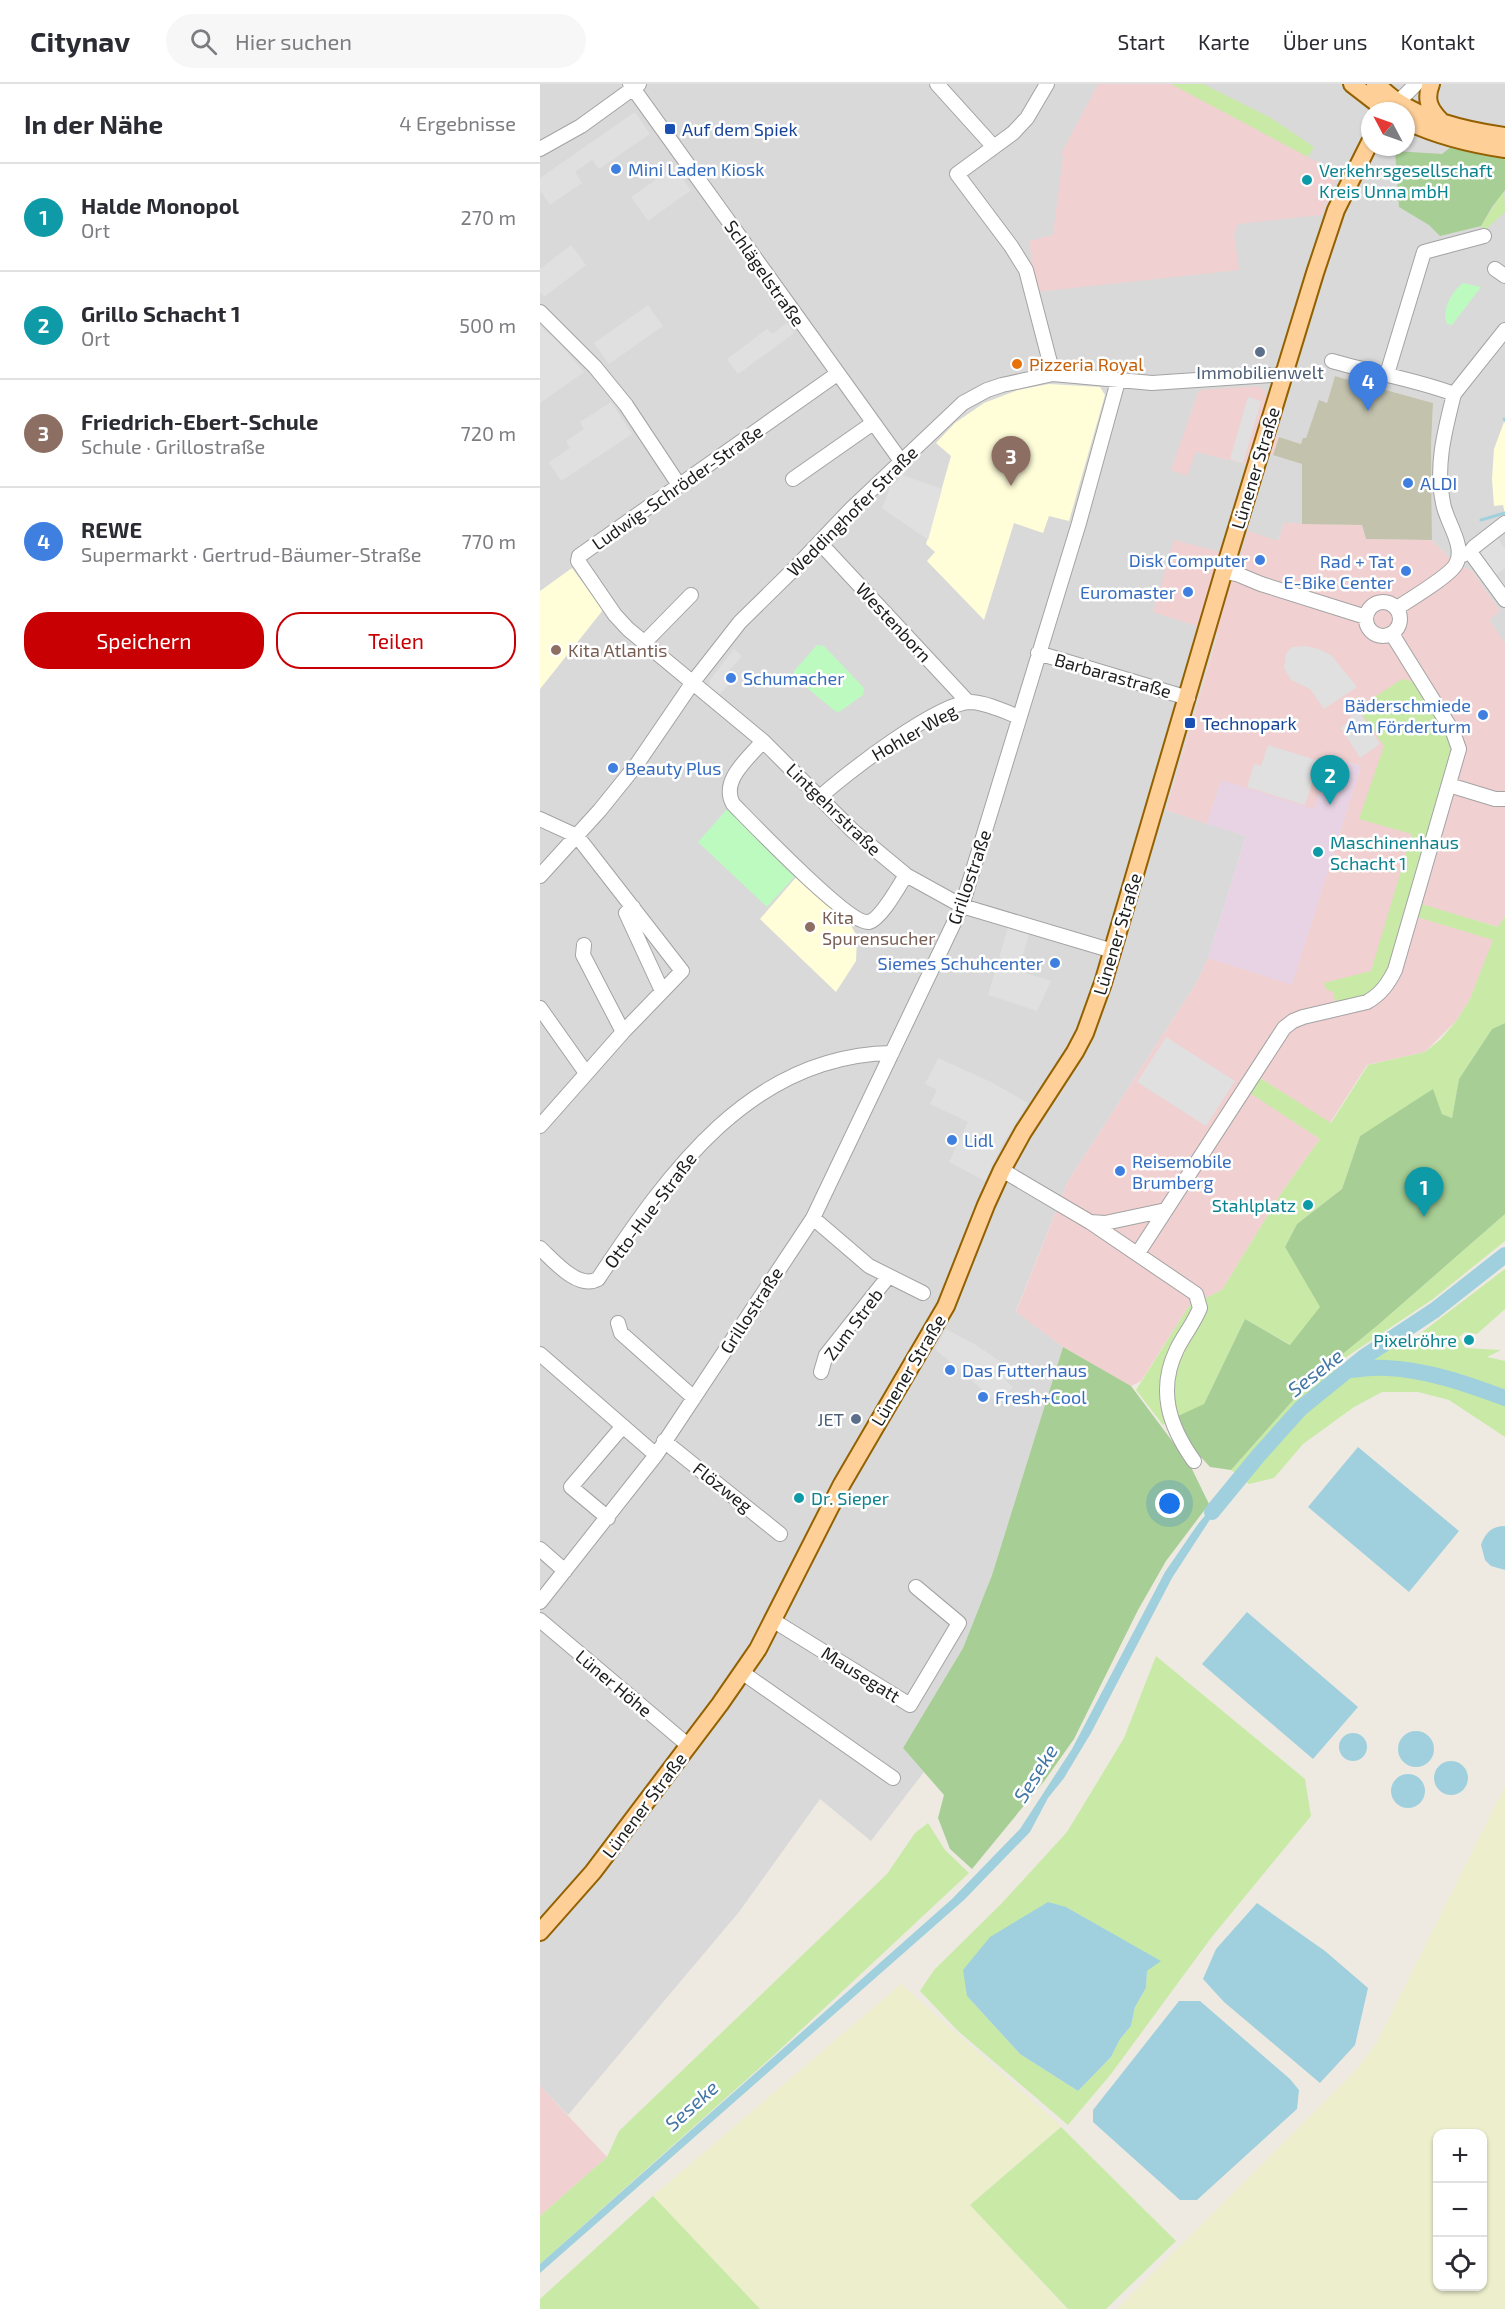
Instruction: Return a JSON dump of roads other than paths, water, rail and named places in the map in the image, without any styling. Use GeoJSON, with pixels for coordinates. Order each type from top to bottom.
{"type":"FeatureCollection","features":[{"type":"Feature","properties":{"kind":"main road"},"geometry":{"type":"LineString","coordinates":[[1352,84],[1382,102]]}},
{"type":"Feature","properties":{"kind":"main road"},"geometry":{"type":"LineString","coordinates":[[1375,84],[1388,102]]}},
{"type":"Feature","properties":{"kind":"main road"},"geometry":{"type":"LineString","coordinates":[[1431,84],[1427,100],[1434,126]]}},
{"type":"Feature","properties":{"kind":"main road"},"geometry":{"type":"LineString","coordinates":[[1415,118],[1475,145],[1505,149]]}},
{"type":"Feature","properties":{"kind":"main road"},"geometry":{"type":"LineString","coordinates":[[1415,123],[1505,136]]}},
{"type":"Feature","properties":{"kind":"main road"},"geometry":{"type":"LineString","coordinates":[[1415,131],[1434,126]]}},
{"type":"Feature","properties":{"kind":"main road","name":"Lünener Straße"},"geometry":{"type":"LineString","coordinates":[[540,1932],[593,1872],[743,1673],[774,1621],[847,1474],[946,1306],[1002,1170],[1023,1132],[1075,1052],[1094,1010],[1113,951],[1224,572],[1329,228],[1363,156]]}},
{"type":"Feature","properties":{"kind":"main road"},"geometry":{"type":"LineString","coordinates":[[1351,178],[1372,156]]}},
{"type":"Feature","properties":{"kind":"street"},"geometry":{"type":"LineString","coordinates":[[937,84],[993,146]]}},
{"type":"Feature","properties":{"kind":"street"},"geometry":{"type":"LineString","coordinates":[[1047,84],[1027,117],[1013,133],[957,174],[1011,246],[1026,270],[1053,374]]}},
{"type":"Feature","properties":{"kind":"street"},"geometry":{"type":"LineString","coordinates":[[1398,102],[1416,84]]}},
{"type":"Feature","properties":{"kind":"street"},"geometry":{"type":"LineString","coordinates":[[540,150],[581,126],[634,85]]}},
{"type":"Feature","properties":{"kind":"street","name":"Schlägelstraße"},"geometry":{"type":"LineString","coordinates":[[634,85],[837,374],[901,461]]}},
{"type":"Feature","properties":{"kind":"street"},"geometry":{"type":"LineString","coordinates":[[1387,374],[1424,252],[1484,236]]}},
{"type":"Feature","properties":{"kind":"street"},"geometry":{"type":"LineString","coordinates":[[540,312],[614,389],[679,485]]}},
{"type":"Feature","properties":{"kind":"street"},"geometry":{"type":"LineString","coordinates":[[1505,330],[1454,394],[1445,429],[1438,474],[1443,505],[1465,554],[1505,600]]}},
{"type":"Feature","properties":{"kind":"street"},"geometry":{"type":"LineString","coordinates":[[1332,361],[1374,373],[1424,383],[1454,394]]}},
{"type":"Feature","properties":{"kind":"street","name":"Ludwig-Schröder-Straße"},"geometry":{"type":"LineString","coordinates":[[693,682],[644,643],[615,615],[578,561],[579,556],[837,374]]}},
{"type":"Feature","properties":{"kind":"street","name":"Weddinghofer Straße"},"geometry":{"type":"LineString","coordinates":[[540,876],[637,764],[693,682],[740,622],[851,509],[963,403],[1002,385],[1053,374],[1152,383],[1266,375],[1283,376]]}},
{"type":"Feature","properties":{"kind":"street","name":"Grillostraße"},"geometry":{"type":"LineString","coordinates":[[540,1602],[656,1455],[813,1218],[962,906],[1079,523],[1118,381]]}},
{"type":"Feature","properties":{"kind":"street"},"geometry":{"type":"LineString","coordinates":[[793,479],[873,423]]}},
{"type":"Feature","properties":{"kind":"street"},"geometry":{"type":"LineString","coordinates":[[1397,608],[1456,567],[1465,554],[1505,524]]}},
{"type":"Feature","properties":{"kind":"street","name":"Westenborn"},"geometry":{"type":"LineString","coordinates":[[820,543],[968,702]]}},
{"type":"Feature","properties":{"kind":"street"},"geometry":{"type":"LineString","coordinates":[[1224,572],[1237,574],[1261,584],[1366,617]]}},
{"type":"Feature","properties":{"kind":"street"},"geometry":{"type":"LineString","coordinates":[[644,643],[691,596]]}},
{"type":"Feature","properties":{"kind":"street"},"geometry":{"type":"LineString","coordinates":[[1382,601],[1393,604],[1397,608],[1401,618],[1399,627],[1386,636],[1375,634],[1367,623],[1366,617],[1371,606],[1382,601]]}},
{"type":"Feature","properties":{"kind":"street"},"geometry":{"type":"LineString","coordinates":[[1138,1253],[1284,1028],[1303,1017],[1374,998],[1389,983],[1395,970],[1458,755],[1458,743],[1392,634]]}},
{"type":"Feature","properties":{"kind":"street","name":"Barbarastraße"},"geometry":{"type":"LineString","coordinates":[[1038,653],[1188,698]]}},
{"type":"Feature","properties":{"kind":"street","name":"Lintgehrstraße"},"geometry":{"type":"LineString","coordinates":[[693,682],[763,741],[853,831],[906,875],[962,906],[1113,951]]}},
{"type":"Feature","properties":{"kind":"street","name":"Hohler Weg"},"geometry":{"type":"LineString","coordinates":[[819,798],[842,777],[909,730],[939,713],[968,702],[985,705],[1019,717]]}},
{"type":"Feature","properties":{"kind":"street"},"geometry":{"type":"LineString","coordinates":[[763,741],[733,776],[728,792],[733,804],[792,864],[848,912],[864,922],[879,916],[906,875]]}},
{"type":"Feature","properties":{"kind":"street"},"geometry":{"type":"LineString","coordinates":[[1449,785],[1495,799],[1505,799]]}},
{"type":"Feature","properties":{"kind":"street"},"geometry":{"type":"LineString","coordinates":[[540,819],[577,836],[682,971],[542,1118]]}},
{"type":"Feature","properties":{"kind":"street"},"geometry":{"type":"LineString","coordinates":[[633,907],[626,913],[662,991]]}},
{"type":"Feature","properties":{"kind":"street"},"geometry":{"type":"LineString","coordinates":[[584,945],[584,955],[623,1032]]}},
{"type":"Feature","properties":{"kind":"street"},"geometry":{"type":"LineString","coordinates":[[540,1008],[586,1073]]}},
{"type":"Feature","properties":{"kind":"street","name":"Otto-Hue-Straße"},"geometry":{"type":"LineString","coordinates":[[540,1248],[562,1269],[581,1280],[592,1282],[598,1279],[666,1182],[693,1151],[741,1108],[758,1095],[798,1072],[864,1053],[892,1053]]}},
{"type":"Feature","properties":{"kind":"street"},"geometry":{"type":"LineString","coordinates":[[1002,1170],[1138,1253],[1191,1289],[1200,1302],[1197,1317],[1174,1358],[1168,1385],[1167,1404],[1170,1418],[1181,1443],[1194,1461]]}},
{"type":"Feature","properties":{"kind":"street"},"geometry":{"type":"LineString","coordinates":[[1090,1222],[1105,1223],[1166,1210]]}},
{"type":"Feature","properties":{"kind":"street","name":"Zum Streb"},"geometry":{"type":"LineString","coordinates":[[813,1218],[869,1266],[923,1293]]}},
{"type":"Feature","properties":{"kind":"street","name":"Zum Streb"},"geometry":{"type":"LineString","coordinates":[[821,1372],[826,1355],[888,1277]]}},
{"type":"Feature","properties":{"kind":"street"},"geometry":{"type":"LineString","coordinates":[[618,1323],[621,1334],[694,1398]]}},
{"type":"Feature","properties":{"kind":"street"},"geometry":{"type":"LineString","coordinates":[[542,1361],[656,1455]]}},
{"type":"Feature","properties":{"kind":"street"},"geometry":{"type":"LineString","coordinates":[[608,1518],[571,1487],[623,1426]]}},
{"type":"Feature","properties":{"kind":"street","name":"Flözweg"},"geometry":{"type":"LineString","coordinates":[[664,1441],[780,1534]]}},
{"type":"Feature","properties":{"kind":"street"},"geometry":{"type":"LineString","coordinates":[[540,1549],[565,1571]]}},
{"type":"Feature","properties":{"kind":"street","name":"Mausegatt"},"geometry":{"type":"LineString","coordinates":[[774,1621],[910,1705],[959,1623],[916,1587]]}},
{"type":"Feature","properties":{"kind":"street","name":"Lüner Höhe"},"geometry":{"type":"LineString","coordinates":[[540,1620],[689,1746]]}},
{"type":"Feature","properties":{"kind":"street"},"geometry":{"type":"LineString","coordinates":[[743,1673],[893,1778]]}},
{"type":"Feature","properties":{"kind":"water"},"geometry":{"type":"Polygon","coordinates":[[[1358,1447],[1459,1531],[1409,1592],[1308,1507],[1358,1447]]]}},
{"type":"Feature","properties":{"kind":"water"},"geometry":{"type":"Polygon","coordinates":[[[1223,1494],[1230,1499],[1211,1518],[1172,1578],[1091,1733],[1064,1778],[1048,1798],[1030,1832],[964,1900],[540,2273],[540,2264],[952,1899],[1020,1829],[1072,1749],[1165,1572],[1198,1524],[1223,1494]]]}},
{"type":"Feature","properties":{"kind":"water"},"geometry":{"type":"Polygon","coordinates":[[[1505,1526],[1505,1570],[1491,1566],[1485,1560],[1481,1545],[1490,1531],[1496,1527],[1505,1526]]]}},
{"type":"Feature","properties":{"kind":"water"},"geometry":{"type":"Polygon","coordinates":[[[1247,1612],[1358,1707],[1313,1759],[1202,1664],[1247,1612]]]}},
{"type":"Feature","properties":{"kind":"water"},"geometry":{"type":"Polygon","coordinates":[[[1416,1731],[1428,1737],[1434,1749],[1428,1761],[1416,1767],[1404,1761],[1398,1749],[1404,1737],[1416,1731]]]}},
{"type":"Feature","properties":{"kind":"water"},"geometry":{"type":"Polygon","coordinates":[[[1353,1733],[1363,1737],[1367,1747],[1363,1757],[1353,1761],[1343,1757],[1339,1747],[1343,1737],[1353,1733]]]}},
{"type":"Feature","properties":{"kind":"water"},"geometry":{"type":"Polygon","coordinates":[[[1451,1761],[1463,1766],[1468,1778],[1463,1790],[1451,1795],[1439,1790],[1434,1778],[1439,1766],[1451,1761]]]}},
{"type":"Feature","properties":{"kind":"water"},"geometry":{"type":"Polygon","coordinates":[[[1408,1774],[1420,1779],[1425,1791],[1420,1803],[1408,1808],[1396,1803],[1391,1791],[1396,1779],[1408,1774]]]}},
{"type":"Feature","properties":{"kind":"water"},"geometry":{"type":"Polygon","coordinates":[[[1048,1902],[1066,1907],[1161,1961],[1147,1971],[1146,1988],[1135,2007],[1131,2026],[1120,2039],[1111,2057],[1078,2091],[1020,2054],[967,1996],[963,1970],[990,1937],[1048,1902]]]}},
{"type":"Feature","properties":{"kind":"water"},"geometry":{"type":"Polygon","coordinates":[[[1257,1903],[1325,1951],[1368,1988],[1355,2045],[1320,2083],[1224,2002],[1203,1979],[1216,1949],[1257,1903]]]}},
{"type":"Feature","properties":{"kind":"water"},"geometry":{"type":"Polygon","coordinates":[[[1179,2001],[1200,2001],[1290,2079],[1299,2090],[1297,2109],[1197,2200],[1180,2200],[1093,2122],[1093,2110],[1179,2001]]]}},
{"type":"Feature","properties":{"kind":"waterway"},"geometry":{"type":"LineString","coordinates":[[1481,520],[1505,513]]}},
{"type":"Feature","properties":{"kind":"waterway","name":"Seseke"},"geometry":{"type":"LineString","coordinates":[[1212,1512],[1301,1408],[1364,1357],[1435,1310],[1505,1255]]}},
{"type":"Feature","properties":{"kind":"waterway"},"geometry":{"type":"LineString","coordinates":[[1350,1370],[1402,1369],[1462,1383],[1505,1398]]}},
{"type":"Feature","properties":{"kind":"place","name":"Auf dem Spiek"},"geometry":{"type":"Point","coordinates":[670,129]}},
{"type":"Feature","properties":{"kind":"place","name":"Mini Laden Kiosk"},"geometry":{"type":"Point","coordinates":[616,169]}},
{"type":"Feature","properties":{"kind":"place","name":"Verkehrsgesellschaft Kreis Unna mbH"},"geometry":{"type":"Point","coordinates":[1307,180]}},
{"type":"Feature","properties":{"kind":"place","name":"Immobilienwelt"},"geometry":{"type":"Point","coordinates":[1260,352]}},
{"type":"Feature","properties":{"kind":"place","name":"Pizzeria Royal"},"geometry":{"type":"Point","coordinates":[1017,364]}},
{"type":"Feature","properties":{"kind":"place","name":"REWE"},"geometry":{"type":"Point","coordinates":[1368,411]}},
{"type":"Feature","properties":{"kind":"place","name":"ALDI"},"geometry":{"type":"Point","coordinates":[1408,483]}},
{"type":"Feature","properties":{"kind":"place","name":"Friedrich-Ebert-Schule"},"geometry":{"type":"Point","coordinates":[1011,486]}},
{"type":"Feature","properties":{"kind":"place","name":"Disk Computer"},"geometry":{"type":"Point","coordinates":[1260,560]}},
{"type":"Feature","properties":{"kind":"place","name":"Rad + Tat E-Bike Center"},"geometry":{"type":"Point","coordinates":[1406,571]}},
{"type":"Feature","properties":{"kind":"place","name":"Euromaster"},"geometry":{"type":"Point","coordinates":[1188,592]}},
{"type":"Feature","properties":{"kind":"place","name":"Kita Atlantis"},"geometry":{"type":"Point","coordinates":[556,650]}},
{"type":"Feature","properties":{"kind":"place","name":"Schumacher"},"geometry":{"type":"Point","coordinates":[731,678]}},
{"type":"Feature","properties":{"kind":"place","name":"Bäderschmiede Am Förderturm"},"geometry":{"type":"Point","coordinates":[1483,715]}},
{"type":"Feature","properties":{"kind":"place","name":"Technopark"},"geometry":{"type":"Point","coordinates":[1190,723]}},
{"type":"Feature","properties":{"kind":"place","name":"Beauty Plus"},"geometry":{"type":"Point","coordinates":[613,768]}},
{"type":"Feature","properties":{"kind":"place","name":"Grillo Schacht 1"},"geometry":{"type":"Point","coordinates":[1330,805]}},
{"type":"Feature","properties":{"kind":"place","name":"Maschinenhaus Schacht 1"},"geometry":{"type":"Point","coordinates":[1318,852]}},
{"type":"Feature","properties":{"kind":"place","name":"Kita Spurensucher"},"geometry":{"type":"Point","coordinates":[810,927]}},
{"type":"Feature","properties":{"kind":"place","name":"Siemes Schuhcenter"},"geometry":{"type":"Point","coordinates":[1055,963]}},
{"type":"Feature","properties":{"kind":"place","name":"Lidl"},"geometry":{"type":"Point","coordinates":[952,1140]}},
{"type":"Feature","properties":{"kind":"place","name":"Reisemobile Brumberg"},"geometry":{"type":"Point","coordinates":[1120,1171]}},
{"type":"Feature","properties":{"kind":"place","name":"Stahlplatz"},"geometry":{"type":"Point","coordinates":[1308,1205]}},
{"type":"Feature","properties":{"kind":"place","name":"Halde Monopol"},"geometry":{"type":"Point","coordinates":[1424,1217]}},
{"type":"Feature","properties":{"kind":"place","name":"Pixelröhre"},"geometry":{"type":"Point","coordinates":[1469,1340]}},
{"type":"Feature","properties":{"kind":"place","name":"Das Futterhaus"},"geometry":{"type":"Point","coordinates":[950,1370]}},
{"type":"Feature","properties":{"kind":"place","name":"Fresh+Cool"},"geometry":{"type":"Point","coordinates":[983,1397]}},
{"type":"Feature","properties":{"kind":"place","name":"JET"},"geometry":{"type":"Point","coordinates":[856,1419]}},
{"type":"Feature","properties":{"kind":"place","name":"Dr. Sieper"},"geometry":{"type":"Point","coordinates":[799,1498]}}]}
